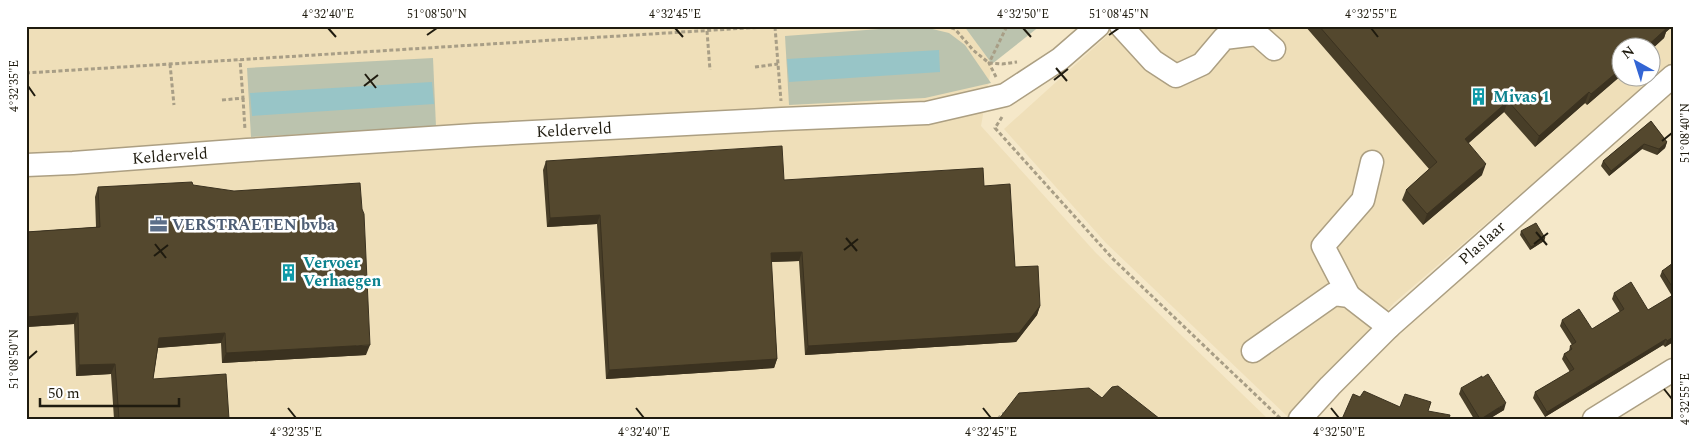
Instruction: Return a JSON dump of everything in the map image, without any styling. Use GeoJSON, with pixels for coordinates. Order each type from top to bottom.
{"type":"FeatureCollection","features":[{"type":"Feature","properties":{"kind":"street","name":"Kelderveld"},"geometry":{"type":"LineString","coordinates":[[26,165],[475,135],[927,113],[1005,95],[1060,59],[1098,26]]}},
{"type":"Feature","properties":{"kind":"street"},"geometry":{"type":"LineString","coordinates":[[1122,26],[1153,61],[1176,76],[1202,64],[1222,32],[1257,34],[1274,48]]}},
{"type":"Feature","properties":{"kind":"street","name":"Plaslaar"},"geometry":{"type":"LineString","coordinates":[[1300,419],[1389,327],[1673,76]]}},
{"type":"Feature","properties":{"kind":"street"},"geometry":{"type":"LineString","coordinates":[[1372,162],[1363,200],[1322,246],[1349,296],[1389,327]]}},
{"type":"Feature","properties":{"kind":"street"},"geometry":{"type":"LineString","coordinates":[[1253,351],[1334,294],[1349,296]]}},
{"type":"Feature","properties":{"kind":"street"},"geometry":{"type":"LineString","coordinates":[[1594,419],[1673,370]]}},
{"type":"Feature","properties":{"kind":"path"},"geometry":{"type":"LineString","coordinates":[[775,26],[782,119]]}},
{"type":"Feature","properties":{"kind":"path"},"geometry":{"type":"LineString","coordinates":[[26,73],[779,26]]}},
{"type":"Feature","properties":{"kind":"path"},"geometry":{"type":"LineString","coordinates":[[945,26],[955,29],[973,50],[989,64],[1005,95],[1007,110],[995,128],[1113,259],[1281,419]]}},
{"type":"Feature","properties":{"kind":"path"},"geometry":{"type":"LineString","coordinates":[[989,64],[1007,26]]}},
{"type":"Feature","properties":{"kind":"path"},"geometry":{"type":"LineString","coordinates":[[707,30],[710,70]]}},
{"type":"Feature","properties":{"kind":"path"},"geometry":{"type":"LineString","coordinates":[[240,60],[247,150]]}},
{"type":"Feature","properties":{"kind":"path"},"geometry":{"type":"LineString","coordinates":[[989,64],[1023,61]]}},
{"type":"Feature","properties":{"kind":"path"},"geometry":{"type":"LineString","coordinates":[[170,64],[174,105]]}},
{"type":"Feature","properties":{"kind":"path"},"geometry":{"type":"LineString","coordinates":[[755,66],[778,64]]}},
{"type":"Feature","properties":{"kind":"path"},"geometry":{"type":"LineString","coordinates":[[222,100],[243,98]]}},
{"type":"Feature","properties":{"kind":"path"},"geometry":{"type":"LineString","coordinates":[[998,419],[1005,413],[1012,416]]}},
{"type":"Feature","properties":{"kind":"shaded area"},"geometry":{"type":"Polygon","coordinates":[[[26,26],[964,26],[992,64],[981,126],[1096,253],[1268,419],[26,419],[26,26]]]}},
{"type":"Feature","properties":{"kind":"shaded area"},"geometry":{"type":"Polygon","coordinates":[[[1118,26],[1673,26],[1673,62],[1662,72],[1662,38],[1612,38],[1612,88],[1643,88],[1394,303],[1290,419],[1106,243],[1004,129],[1118,26]]]}},
{"type":"Feature","properties":{"kind":"green space"},"geometry":{"type":"Polygon","coordinates":[[[920,26],[949,33],[965,45],[991,83],[925,98],[789,105],[785,36],[920,26]]]}},
{"type":"Feature","properties":{"kind":"green space"},"geometry":{"type":"Polygon","coordinates":[[[964,26],[1040,26],[992,64],[964,26]]]}},
{"type":"Feature","properties":{"kind":"green space"},"geometry":{"type":"Polygon","coordinates":[[[433,58],[436,127],[251,137],[247,68],[433,58]]]}},
{"type":"Feature","properties":{"kind":"water"},"geometry":{"type":"Polygon","coordinates":[[[939,50],[940,72],[789,82],[787,59],[939,50]]]}},
{"type":"Feature","properties":{"kind":"water"},"geometry":{"type":"Polygon","coordinates":[[[432,82],[434,104],[252,116],[250,93],[432,82]]]}},
{"type":"Feature","properties":{"kind":"building","name":"Mivas 1"},"geometry":{"type":"Polygon","coordinates":[[[1319,26],[1668,27],[1656,38],[1612,38],[1612,76],[1591,94],[1589,92],[1539,136],[1508,101],[1465,139],[1486,164],[1427,214],[1406,190],[1437,162],[1319,26]]]}},
{"type":"Feature","properties":{"kind":"building"},"geometry":{"type":"Polygon","coordinates":[[[1651,121],[1667,142],[1659,149],[1644,144],[1611,171],[1603,161],[1651,121]]]}},
{"type":"Feature","properties":{"kind":"building"},"geometry":{"type":"Polygon","coordinates":[[[782,146],[784,180],[983,168],[984,186],[1010,184],[1015,267],[1038,266],[1040,306],[1019,333],[808,346],[802,252],[771,253],[777,359],[609,370],[600,215],[550,218],[546,161],[782,146]]]}},
{"type":"Feature","properties":{"kind":"building"},"geometry":{"type":"Polygon","coordinates":[[[192,182],[193,185],[234,191],[360,183],[364,214],[370,345],[226,353],[225,333],[159,338],[153,379],[226,374],[229,419],[119,419],[115,364],[79,365],[78,313],[26,317],[26,232],[100,227],[98,187],[192,182]]]}},
{"type":"Feature","properties":{"kind":"building"},"geometry":{"type":"Polygon","coordinates":[[[1536,223],[1545,238],[1531,247],[1521,231],[1536,223]]]}},
{"type":"Feature","properties":{"kind":"building"},"geometry":{"type":"Polygon","coordinates":[[[1673,263],[1673,288],[1662,271],[1673,263]]]}},
{"type":"Feature","properties":{"kind":"building"},"geometry":{"type":"Polygon","coordinates":[[[1631,282],[1648,310],[1673,295],[1673,337],[1667,341],[1666,339],[1547,412],[1535,392],[1574,369],[1564,354],[1572,349],[1570,346],[1576,342],[1562,320],[1579,309],[1592,329],[1624,309],[1614,293],[1631,282]]]}},
{"type":"Feature","properties":{"kind":"building"},"geometry":{"type":"Polygon","coordinates":[[[1488,374],[1506,403],[1480,419],[1461,388],[1488,374]]]}},
{"type":"Feature","properties":{"kind":"building"},"geometry":{"type":"Polygon","coordinates":[[[1118,386],[1160,419],[999,419],[1019,393],[1089,388],[1102,398],[1112,387],[1118,386]]]}},
{"type":"Feature","properties":{"kind":"building"},"geometry":{"type":"Polygon","coordinates":[[[1364,391],[1400,407],[1405,394],[1431,402],[1428,411],[1450,415],[1449,419],[1342,419],[1353,394],[1360,397],[1364,391]]]}},
{"type":"Feature","properties":{"kind":"place","name":"Mivas 1"},"geometry":{"type":"Point","coordinates":[1479,97]}},
{"type":"Feature","properties":{"kind":"place","name":"VERSTRAETEN bvba"},"geometry":{"type":"Point","coordinates":[158,225]}},
{"type":"Feature","properties":{"kind":"place","name":"Vervoer Verhaegen"},"geometry":{"type":"Point","coordinates":[289,272]}}]}
